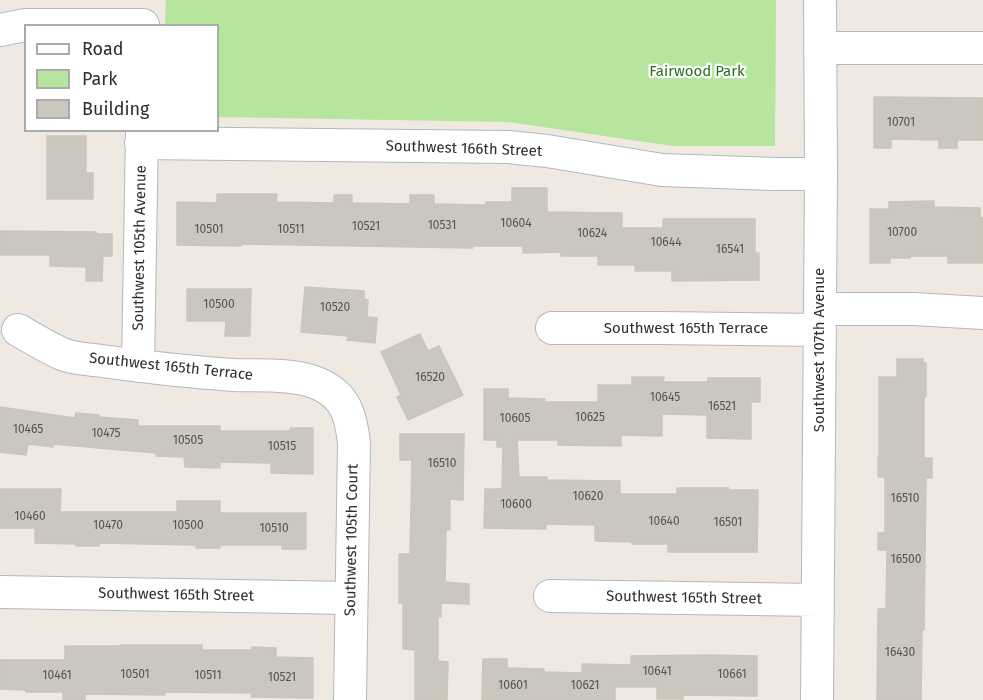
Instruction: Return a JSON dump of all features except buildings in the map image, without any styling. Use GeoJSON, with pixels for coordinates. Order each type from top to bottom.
{"type":"FeatureCollection","features":[{"type":"Feature","properties":{"kind":"street"},"geometry":{"type":"LineString","coordinates":[[143,0],[143,24]]}},
{"type":"Feature","properties":{"kind":"street","name":"Southwest 107th Avenue"},"geometry":{"type":"LineString","coordinates":[[817,700],[820,0]]}},
{"type":"Feature","properties":{"kind":"street"},"geometry":{"type":"LineString","coordinates":[[0,30],[24,25]]}},
{"type":"Feature","properties":{"kind":"street"},"geometry":{"type":"LineString","coordinates":[[820,48],[983,48]]}},
{"type":"Feature","properties":{"kind":"street","name":"Southwest 166th Street"},"geometry":{"type":"LineString","coordinates":[[141,137],[508,147],[547,151],[662,170],[821,174]]}},
{"type":"Feature","properties":{"kind":"street","name":"Southwest 105th Avenue"},"geometry":{"type":"LineString","coordinates":[[138,366],[141,137]]}},
{"type":"Feature","properties":{"kind":"street"},"geometry":{"type":"LineString","coordinates":[[820,320],[914,309],[983,313]]}},
{"type":"Feature","properties":{"kind":"street","name":"Southwest 165th Terrace"},"geometry":{"type":"LineString","coordinates":[[552,328],[659,328],[820,320]]}},
{"type":"Feature","properties":{"kind":"street","name":"Southwest 165th Terrace"},"geometry":{"type":"LineString","coordinates":[[18,330],[64,355],[185,371],[286,377],[310,381],[328,389]]}},
{"type":"Feature","properties":{"kind":"street","name":"Southwest 105th Court"},"geometry":{"type":"LineString","coordinates":[[328,389],[349,412],[354,443],[350,700]]}},
{"type":"Feature","properties":{"kind":"street","name":"Southwest 165th Street"},"geometry":{"type":"LineString","coordinates":[[0,592],[351,598]]}},
{"type":"Feature","properties":{"kind":"street","name":"Southwest 165th Street"},"geometry":{"type":"LineString","coordinates":[[550,596],[818,600]]}},
{"type":"Feature","properties":{"kind":"green space","name":"Fairwood Park"},"geometry":{"type":"Polygon","coordinates":[[[166,0],[776,0],[775,146],[673,146],[508,122],[219,117],[219,24],[165,24],[166,0]]]}}]}
